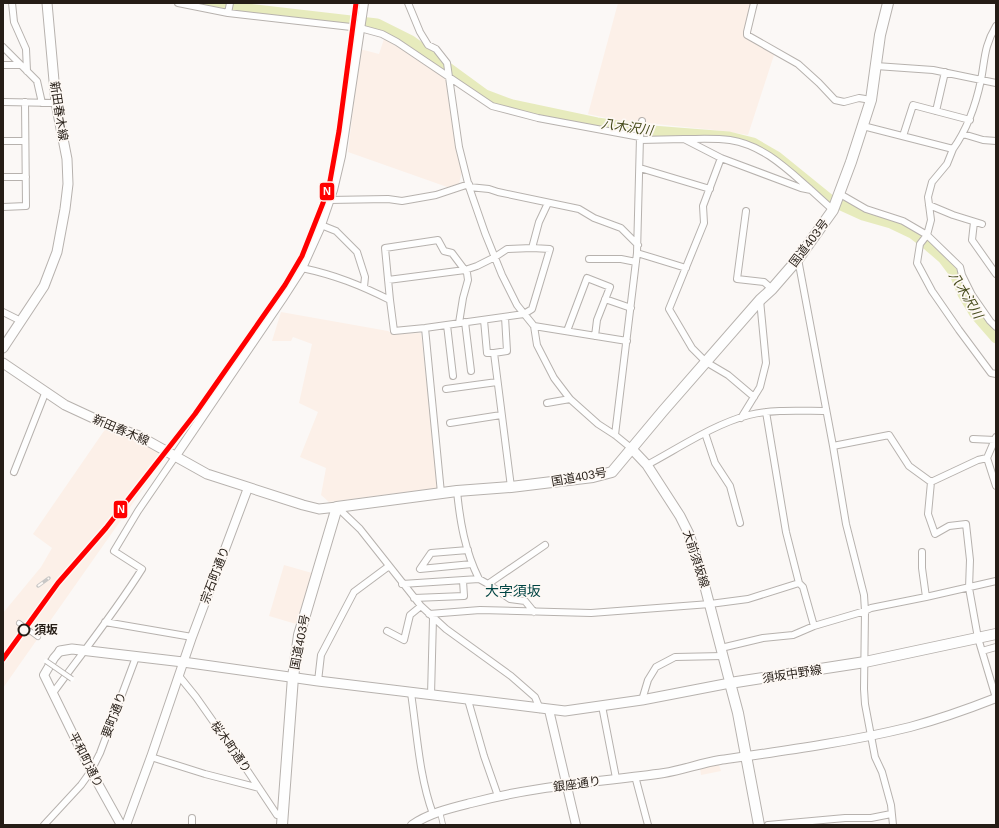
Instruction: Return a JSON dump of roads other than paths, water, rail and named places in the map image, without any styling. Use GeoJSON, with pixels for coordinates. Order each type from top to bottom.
{"type":"FeatureCollection","features":[{"type":"Feature","properties":{"kind":"main road","name":"新田春木線"},"geometry":{"type":"LineString","coordinates":[[3,348],[44,286],[57,252],[65,208],[68,184],[67,159],[56,102],[47,3]]}},
{"type":"Feature","properties":{"kind":"main road","name":"国道403号"},"geometry":{"type":"LineString","coordinates":[[283,821],[294,677],[299,636],[337,507],[457,491],[511,487],[593,477],[612,472],[631,448],[760,300],[772,289],[798,259],[833,210],[840,194],[871,100],[880,35],[888,3]]}},
{"type":"Feature","properties":{"kind":"main road","name":"新田春木線"},"geometry":{"type":"LineString","coordinates":[[3,363],[65,405],[106,424],[139,436],[207,474],[303,505],[319,508],[337,507]]}},
{"type":"Feature","properties":{"kind":"main road","name":"大前須坂線"},"geometry":{"type":"LineString","coordinates":[[631,448],[646,465],[680,516],[689,534],[710,604],[730,683]]}},
{"type":"Feature","properties":{"kind":"main road","name":"須坂中野線"},"geometry":{"type":"LineString","coordinates":[[730,683],[865,662],[996,634]]}},
{"type":"Feature","properties":{"kind":"main road"},"geometry":{"type":"LineString","coordinates":[[60,651],[72,649],[85,650],[411,693],[565,711],[642,700],[730,683],[738,713],[758,825]]}},
{"type":"Feature","properties":{"kind":"street"},"geometry":{"type":"LineString","coordinates":[[12,3],[14,22],[26,49],[27,71]]}},
{"type":"Feature","properties":{"kind":"street"},"geometry":{"type":"LineString","coordinates":[[178,3],[228,12],[360,28],[382,34],[449,76],[492,106],[538,118],[640,138],[730,140],[751,146],[776,159],[833,210]]}},
{"type":"Feature","properties":{"kind":"street"},"geometry":{"type":"LineString","coordinates":[[228,12],[230,3]]}},
{"type":"Feature","properties":{"kind":"street"},"geometry":{"type":"LineString","coordinates":[[408,3],[420,32],[428,45],[436,49],[447,63],[459,147],[469,186],[485,234],[502,275],[517,305],[534,326],[537,345],[554,378],[570,399],[598,424],[631,448]]}},
{"type":"Feature","properties":{"kind":"street"},"geometry":{"type":"LineString","coordinates":[[754,3],[747,32],[748,35],[798,64],[835,100],[844,102],[859,98],[871,100]]}},
{"type":"Feature","properties":{"kind":"street"},"geometry":{"type":"LineString","coordinates":[[53,693],[142,570],[114,551],[138,511],[282,300],[302,268],[330,200],[341,156],[363,7]]}},
{"type":"Feature","properties":{"kind":"street"},"geometry":{"type":"LineString","coordinates":[[996,26],[991,34],[985,52],[981,80],[970,120],[947,164],[932,182],[928,196],[931,220],[927,235],[920,244],[917,263],[932,291],[959,330],[991,373],[996,374]]}},
{"type":"Feature","properties":{"kind":"street"},"geometry":{"type":"LineString","coordinates":[[3,48],[37,82],[42,103]]}},
{"type":"Feature","properties":{"kind":"street"},"geometry":{"type":"LineString","coordinates":[[3,65],[21,65]]}},
{"type":"Feature","properties":{"kind":"street"},"geometry":{"type":"LineString","coordinates":[[876,66],[933,70],[996,83]]}},
{"type":"Feature","properties":{"kind":"street"},"geometry":{"type":"LineString","coordinates":[[936,111],[945,72]]}},
{"type":"Feature","properties":{"kind":"street"},"geometry":{"type":"LineString","coordinates":[[3,102],[56,102]]}},
{"type":"Feature","properties":{"kind":"street"},"geometry":{"type":"LineString","coordinates":[[3,207],[26,206],[25,102]]}},
{"type":"Feature","properties":{"kind":"street"},"geometry":{"type":"LineString","coordinates":[[903,136],[913,105],[970,120]]}},
{"type":"Feature","properties":{"kind":"street"},"geometry":{"type":"LineString","coordinates":[[615,435],[638,245],[640,138],[642,121]]}},
{"type":"Feature","properties":{"kind":"street"},"geometry":{"type":"LineString","coordinates":[[863,126],[954,149]]}},
{"type":"Feature","properties":{"kind":"street"},"geometry":{"type":"LineString","coordinates":[[963,134],[983,140],[996,141]]}},
{"type":"Feature","properties":{"kind":"street"},"geometry":{"type":"LineString","coordinates":[[684,139],[722,158],[801,188],[811,190]]}},
{"type":"Feature","properties":{"kind":"street"},"geometry":{"type":"LineString","coordinates":[[3,141],[25,141]]}},
{"type":"Feature","properties":{"kind":"street"},"geometry":{"type":"LineString","coordinates":[[722,158],[703,206],[704,224],[669,309],[692,348],[706,362],[728,375],[754,397]]}},
{"type":"Feature","properties":{"kind":"street"},"geometry":{"type":"LineString","coordinates":[[640,168],[710,189]]}},
{"type":"Feature","properties":{"kind":"street"},"geometry":{"type":"LineString","coordinates":[[3,177],[26,177]]}},
{"type":"Feature","properties":{"kind":"street"},"geometry":{"type":"LineString","coordinates":[[330,200],[388,199],[402,201],[436,195],[469,186],[579,209],[594,218],[621,228],[638,245]]}},
{"type":"Feature","properties":{"kind":"street"},"geometry":{"type":"LineString","coordinates":[[840,194],[866,209],[903,220],[927,235],[960,267],[962,275],[972,295],[996,327]]}},
{"type":"Feature","properties":{"kind":"street"},"geometry":{"type":"LineString","coordinates":[[532,248],[539,222],[548,203]]}},
{"type":"Feature","properties":{"kind":"street"},"geometry":{"type":"LineString","coordinates":[[929,205],[953,215],[982,224]]}},
{"type":"Feature","properties":{"kind":"street"},"geometry":{"type":"LineString","coordinates":[[746,211],[737,279],[764,282],[772,289]]}},
{"type":"Feature","properties":{"kind":"street"},"geometry":{"type":"LineString","coordinates":[[974,222],[972,240],[996,274]]}},
{"type":"Feature","properties":{"kind":"street"},"geometry":{"type":"LineString","coordinates":[[321,225],[336,231],[357,252],[366,276],[364,287]]}},
{"type":"Feature","properties":{"kind":"street"},"geometry":{"type":"LineString","coordinates":[[388,280],[465,270],[495,257],[506,249],[532,248],[550,250],[532,309],[524,314],[462,322],[447,325],[394,331],[390,300],[388,280],[385,248],[438,240],[444,251],[452,253],[465,270],[468,280],[462,298],[462,322],[470,371]]}},
{"type":"Feature","properties":{"kind":"street"},"geometry":{"type":"LineString","coordinates":[[637,252],[686,268]]}},
{"type":"Feature","properties":{"kind":"street"},"geometry":{"type":"LineString","coordinates":[[589,258],[620,259],[636,262]]}},
{"type":"Feature","properties":{"kind":"street"},"geometry":{"type":"LineString","coordinates":[[798,259],[846,524],[864,594],[864,688],[870,736],[875,757],[882,772],[891,805],[893,825]]}},
{"type":"Feature","properties":{"kind":"street"},"geometry":{"type":"LineString","coordinates":[[302,268],[329,274],[364,287],[390,300]]}},
{"type":"Feature","properties":{"kind":"street"},"geometry":{"type":"LineString","coordinates":[[567,331],[587,278],[610,287],[597,320],[595,336]]}},
{"type":"Feature","properties":{"kind":"street"},"geometry":{"type":"LineString","coordinates":[[605,299],[631,308]]}},
{"type":"Feature","properties":{"kind":"street"},"geometry":{"type":"LineString","coordinates":[[741,418],[760,386],[766,363],[760,300]]}},
{"type":"Feature","properties":{"kind":"street"},"geometry":{"type":"LineString","coordinates":[[3,312],[21,321]]}},
{"type":"Feature","properties":{"kind":"street"},"geometry":{"type":"LineString","coordinates":[[484,320],[488,353],[494,353],[507,351],[506,317]]}},
{"type":"Feature","properties":{"kind":"street"},"geometry":{"type":"LineString","coordinates":[[447,325],[453,376]]}},
{"type":"Feature","properties":{"kind":"street"},"geometry":{"type":"LineString","coordinates":[[534,326],[627,341]]}},
{"type":"Feature","properties":{"kind":"street"},"geometry":{"type":"LineString","coordinates":[[424,328],[441,493]]}},
{"type":"Feature","properties":{"kind":"street"},"geometry":{"type":"LineString","coordinates":[[494,353],[511,487]]}},
{"type":"Feature","properties":{"kind":"street"},"geometry":{"type":"LineString","coordinates":[[446,389],[497,382]]}},
{"type":"Feature","properties":{"kind":"street"},"geometry":{"type":"LineString","coordinates":[[14,472],[46,391]]}},
{"type":"Feature","properties":{"kind":"street"},"geometry":{"type":"LineString","coordinates":[[547,403],[570,399]]}},
{"type":"Feature","properties":{"kind":"street"},"geometry":{"type":"LineString","coordinates":[[646,465],[705,433],[741,418],[766,412],[826,411]]}},
{"type":"Feature","properties":{"kind":"street"},"geometry":{"type":"LineString","coordinates":[[766,412],[786,532],[799,583],[802,587],[814,626]]}},
{"type":"Feature","properties":{"kind":"street"},"geometry":{"type":"LineString","coordinates":[[450,423],[501,415]]}},
{"type":"Feature","properties":{"kind":"street"},"geometry":{"type":"LineString","coordinates":[[705,433],[716,463],[730,486],[740,523]]}},
{"type":"Feature","properties":{"kind":"street"},"geometry":{"type":"LineString","coordinates":[[833,446],[890,435],[909,466],[931,482]]}},
{"type":"Feature","properties":{"kind":"street"},"geometry":{"type":"LineString","coordinates":[[973,439],[996,438],[987,458],[996,486]]}},
{"type":"Feature","properties":{"kind":"street"},"geometry":{"type":"LineString","coordinates":[[931,482],[978,460],[987,458]]}},
{"type":"Feature","properties":{"kind":"street"},"geometry":{"type":"LineString","coordinates":[[931,482],[928,514],[935,534],[949,526],[966,524],[970,560],[969,588],[978,638],[996,698]]}},
{"type":"Feature","properties":{"kind":"street","name":"宗石町通り"},"geometry":{"type":"LineString","coordinates":[[179,676],[192,637],[248,488]]}},
{"type":"Feature","properties":{"kind":"street"},"geometry":{"type":"LineString","coordinates":[[457,491],[459,516],[472,564],[480,579],[510,598],[525,601],[534,612]]}},
{"type":"Feature","properties":{"kind":"street"},"geometry":{"type":"LineString","coordinates":[[337,507],[360,529],[402,584],[431,616],[446,629],[511,676],[535,697],[544,709],[576,825]]}},
{"type":"Feature","properties":{"kind":"street"},"geometry":{"type":"LineString","coordinates":[[488,584],[545,546]]}},
{"type":"Feature","properties":{"kind":"street"},"geometry":{"type":"LineString","coordinates":[[468,550],[431,553],[420,569],[472,564]]}},
{"type":"Feature","properties":{"kind":"street"},"geometry":{"type":"LineString","coordinates":[[922,552],[922,568],[926,597]]}},
{"type":"Feature","properties":{"kind":"street"},"geometry":{"type":"LineString","coordinates":[[318,681],[321,655],[354,592],[389,566]]}},
{"type":"Feature","properties":{"kind":"street"},"geometry":{"type":"LineString","coordinates":[[402,584],[480,579]]}},
{"type":"Feature","properties":{"kind":"street"},"geometry":{"type":"LineString","coordinates":[[414,598],[464,596],[463,581]]}},
{"type":"Feature","properties":{"kind":"street"},"geometry":{"type":"LineString","coordinates":[[642,700],[648,680],[656,667],[675,657],[722,652],[763,638],[793,635],[814,626],[871,608],[996,582]]}},
{"type":"Feature","properties":{"kind":"street"},"geometry":{"type":"LineString","coordinates":[[431,616],[480,610],[590,613],[710,604],[748,599],[799,583]]}},
{"type":"Feature","properties":{"kind":"street"},"geometry":{"type":"LineString","coordinates":[[387,631],[404,640],[410,615],[421,606]]}},
{"type":"Feature","properties":{"kind":"street"},"geometry":{"type":"LineString","coordinates":[[431,616],[431,695]]}},
{"type":"Feature","properties":{"kind":"street"},"geometry":{"type":"LineString","coordinates":[[105,622],[192,637]]}},
{"type":"Feature","properties":{"kind":"street"},"geometry":{"type":"LineString","coordinates":[[19,623],[38,637]]}},
{"type":"Feature","properties":{"kind":"street"},"geometry":{"type":"LineString","coordinates":[[982,651],[996,647]]}},
{"type":"Feature","properties":{"kind":"street","name":"平和町通り"},"geometry":{"type":"LineString","coordinates":[[60,651],[44,675],[91,771],[120,825]]}},
{"type":"Feature","properties":{"kind":"street","name":"要町通り"},"geometry":{"type":"LineString","coordinates":[[44,825],[81,785],[91,771],[100,753],[136,657]]}},
{"type":"Feature","properties":{"kind":"street"},"geometry":{"type":"LineString","coordinates":[[46,661],[72,679]]}},
{"type":"Feature","properties":{"kind":"street"},"geometry":{"type":"LineString","coordinates":[[126,825],[179,676]]}},
{"type":"Feature","properties":{"kind":"street","name":"桜木町通り"},"geometry":{"type":"LineString","coordinates":[[179,676],[201,704],[277,815],[283,821]]}},
{"type":"Feature","properties":{"kind":"street"},"geometry":{"type":"LineString","coordinates":[[411,693],[427,797],[443,825]]}},
{"type":"Feature","properties":{"kind":"street","name":"銀座通り"},"geometry":{"type":"LineString","coordinates":[[412,825],[456,806],[498,796],[538,789],[666,772],[700,764],[870,736],[911,727],[996,698]]}},
{"type":"Feature","properties":{"kind":"street"},"geometry":{"type":"LineString","coordinates":[[468,700],[484,756],[498,796]]}},
{"type":"Feature","properties":{"kind":"street"},"geometry":{"type":"LineString","coordinates":[[602,706],[616,778]]}},
{"type":"Feature","properties":{"kind":"street"},"geometry":{"type":"LineString","coordinates":[[151,757],[205,774],[259,788]]}},
{"type":"Feature","properties":{"kind":"street"},"geometry":{"type":"LineString","coordinates":[[635,776],[648,825]]}},
{"type":"Feature","properties":{"kind":"street"},"geometry":{"type":"LineString","coordinates":[[768,825],[845,818],[870,818],[891,814]]}},
{"type":"Feature","properties":{"kind":"street"},"geometry":{"type":"LineString","coordinates":[[192,818],[192,825]]}},
{"type":"Feature","properties":{"kind":"street"},"geometry":{"type":"LineString","coordinates":[[845,818],[845,825]]}},
{"type":"Feature","properties":{"kind":"waterway","name":"八木沢川"},"geometry":{"type":"LineString","coordinates":[[205,3],[377,24],[411,41],[485,95],[512,105],[597,123],[652,131],[729,137],[753,143],[777,157],[830,200],[863,215],[891,223],[912,233],[929,246],[943,258],[955,274],[963,294],[975,314],[996,338]]}},
{"type":"Feature","properties":{"kind":"railway"},"geometry":{"type":"LineString","coordinates":[[38,586],[49,578]]}},
{"type":"Feature","properties":{"kind":"place","name":"須坂"},"geometry":{"type":"Point","coordinates":[24,630]}},
{"type":"Feature","properties":{"kind":"district","name":"大字須坂"},"geometry":{"type":"Point","coordinates":[513,591]}}]}
